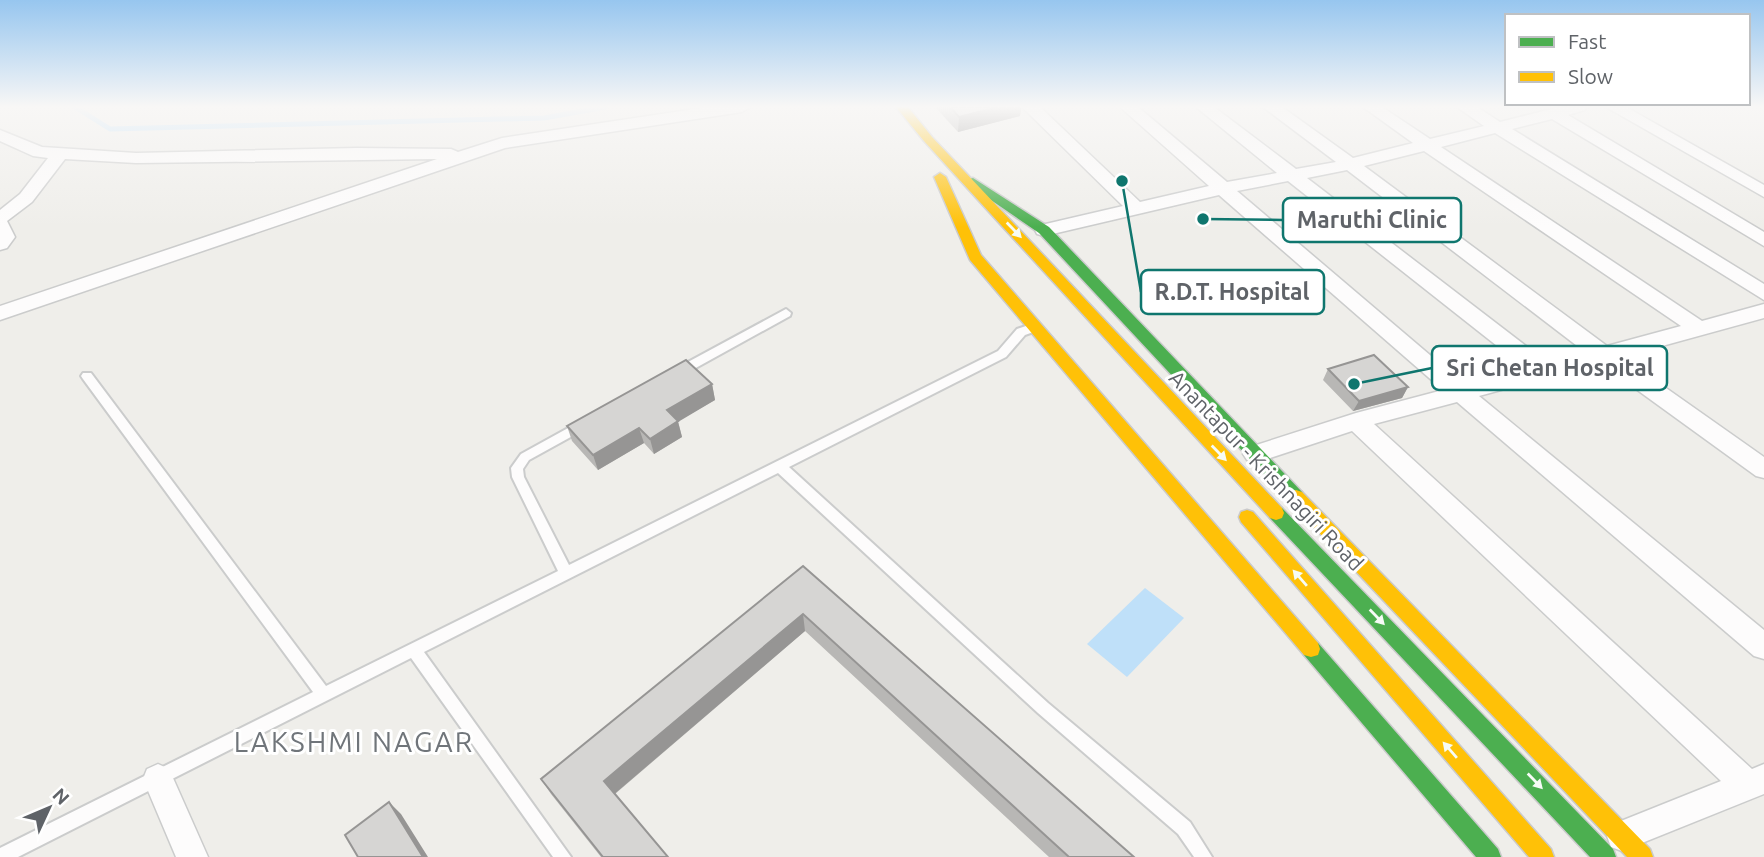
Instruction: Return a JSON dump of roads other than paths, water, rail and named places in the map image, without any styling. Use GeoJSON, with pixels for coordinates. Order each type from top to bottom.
{"type":"FeatureCollection","features":[{"type":"Feature","properties":{"kind":"main road"},"geometry":{"type":"LineString","coordinates":[[914,147],[973,213]]}},
{"type":"Feature","properties":{"kind":"main road","name":"Anantapur - Krishnagiri Road"},"geometry":{"type":"LineString","coordinates":[[937,147],[1172,404],[1623,850]]}},
{"type":"Feature","properties":{"kind":"main road"},"geometry":{"type":"LineString","coordinates":[[932,168],[975,257],[1490,857]]}},
{"type":"Feature","properties":{"kind":"main road"},"geometry":{"type":"LineString","coordinates":[[959,173],[1044,230],[1623,850]]}},
{"type":"Feature","properties":{"kind":"main road"},"geometry":{"type":"LineString","coordinates":[[1235,504],[1543,857]]}},
{"type":"Feature","properties":{"kind":"street"},"geometry":{"type":"LineString","coordinates":[[25,147],[33,151],[60,154],[136,159],[381,153],[439,153],[461,156]]}},
{"type":"Feature","properties":{"kind":"street"},"geometry":{"type":"LineString","coordinates":[[0,313],[489,147]]}},
{"type":"Feature","properties":{"kind":"street"},"geometry":{"type":"LineString","coordinates":[[1072,147],[1136,208]]}},
{"type":"Feature","properties":{"kind":"street"},"geometry":{"type":"LineString","coordinates":[[1175,147],[1462,394],[1764,647]]}},
{"type":"Feature","properties":{"kind":"street"},"geometry":{"type":"LineString","coordinates":[[1254,147],[1544,372]]}},
{"type":"Feature","properties":{"kind":"street"},"geometry":{"type":"LineString","coordinates":[[1323,147],[1415,211],[1604,355],[1764,469]]}},
{"type":"Feature","properties":{"kind":"street"},"geometry":{"type":"LineString","coordinates":[[1044,230],[1223,188],[1347,165],[1418,147]]}},
{"type":"Feature","properties":{"kind":"street"},"geometry":{"type":"LineString","coordinates":[[1429,147],[1700,329]]}},
{"type":"Feature","properties":{"kind":"street"},"geometry":{"type":"LineString","coordinates":[[1528,147],[1764,293]]}},
{"type":"Feature","properties":{"kind":"street"},"geometry":{"type":"LineString","coordinates":[[1610,147],[1764,240]]}},
{"type":"Feature","properties":{"kind":"street"},"geometry":{"type":"LineString","coordinates":[[1685,147],[1764,192]]}},
{"type":"Feature","properties":{"kind":"street"},"geometry":{"type":"LineString","coordinates":[[0,217],[16,207],[29,194],[60,154]]}},
{"type":"Feature","properties":{"kind":"street"},"geometry":{"type":"LineString","coordinates":[[0,225],[6,237],[0,244]]}},
{"type":"Feature","properties":{"kind":"street"},"geometry":{"type":"LineString","coordinates":[[1255,454],[1356,421],[1764,312]]}},
{"type":"Feature","properties":{"kind":"street"},"geometry":{"type":"LineString","coordinates":[[1356,421],[1756,783],[1623,850]]}},
{"type":"Feature","properties":{"kind":"street"},"geometry":{"type":"LineString","coordinates":[[158,779],[192,857]]}},
{"type":"Feature","properties":{"kind":"lane"},"geometry":{"type":"LineString","coordinates":[[668,379],[786,313]]}},
{"type":"Feature","properties":{"kind":"lane"},"geometry":{"type":"LineString","coordinates":[[0,857],[1002,354],[1021,332],[1035,327]]}},
{"type":"Feature","properties":{"kind":"lane"},"geometry":{"type":"LineString","coordinates":[[87,376],[324,695]]}},
{"type":"Feature","properties":{"kind":"lane"},"geometry":{"type":"LineString","coordinates":[[566,573],[518,477],[517,468],[525,457],[597,418]]}},
{"type":"Feature","properties":{"kind":"lane"},"geometry":{"type":"LineString","coordinates":[[778,466],[1043,708],[1184,828],[1204,857]]}},
{"type":"Feature","properties":{"kind":"lane"},"geometry":{"type":"LineString","coordinates":[[413,649],[563,857]]}},
{"type":"Feature","properties":{"kind":"water"},"geometry":{"type":"Polygon","coordinates":[[[1145,588],[1184,618],[1127,677],[1087,644],[1145,588]]]}},
{"type":"Feature","properties":{"kind":"place","name":"R.D.T. Hospital"},"geometry":{"type":"Point","coordinates":[1122,181]}},
{"type":"Feature","properties":{"kind":"place","name":"Maruthi Clinic"},"geometry":{"type":"Point","coordinates":[1203,219]}},
{"type":"Feature","properties":{"kind":"place","name":"Sri Chetan Hospital"},"geometry":{"type":"Point","coordinates":[1354,384]}},
{"type":"Feature","properties":{"kind":"district","name":"LAKSHMI NAGAR"},"geometry":{"type":"Point","coordinates":[354,742]}}]}
